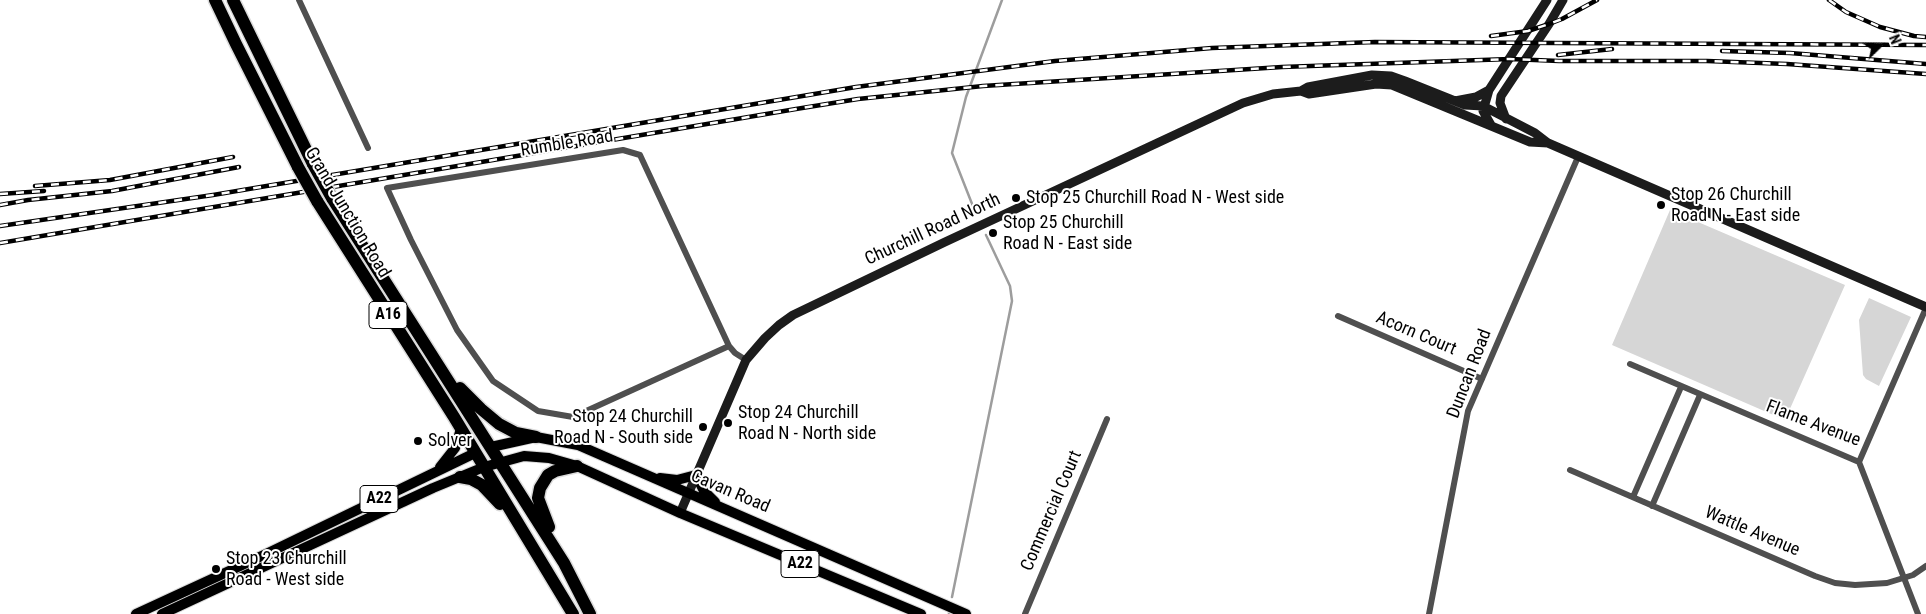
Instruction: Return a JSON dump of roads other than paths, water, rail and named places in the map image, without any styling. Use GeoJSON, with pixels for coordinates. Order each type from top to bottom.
{"type":"FeatureCollection","features":[{"type":"Feature","properties":{"kind":"highway","name":"Grand Junction Road"},"geometry":{"type":"LineString","coordinates":[[215,0],[298,167],[317,201],[461,429],[574,614]]}},
{"type":"Feature","properties":{"kind":"highway","name":"Grand Junction Road"},"geometry":{"type":"LineString","coordinates":[[233,0],[313,164],[332,198],[564,563],[590,614]]}},
{"type":"Feature","properties":{"kind":"highway"},"geometry":{"type":"LineString","coordinates":[[435,360],[469,398],[499,424],[516,433],[536,437]]}},
{"type":"Feature","properties":{"kind":"highway","name":"Cavan Road"},"geometry":{"type":"LineString","coordinates":[[475,453],[491,447]]}},
{"type":"Feature","properties":{"kind":"highway"},"geometry":{"type":"LineString","coordinates":[[564,563],[538,498],[540,488],[548,475],[555,471],[577,466]]}},
{"type":"Feature","properties":{"kind":"highway"},"geometry":{"type":"LineString","coordinates":[[460,477],[470,479],[485,488],[531,543]]}},
{"type":"Feature","properties":{"kind":"main road"},"geometry":{"type":"LineString","coordinates":[[433,473],[450,456],[455,448],[461,429]]}},
{"type":"Feature","properties":{"kind":"main road","name":"Cavan Road"},"geometry":{"type":"LineString","coordinates":[[491,447],[536,437],[578,445],[963,613]]}},
{"type":"Feature","properties":{"kind":"main road","name":"A22"},"geometry":{"type":"LineString","coordinates":[[162,614],[475,453]]}},
{"type":"Feature","properties":{"kind":"main road","name":"A22"},"geometry":{"type":"LineString","coordinates":[[136,614],[484,467],[524,456],[538,457],[577,466],[680,513],[921,614]]}},
{"type":"Feature","properties":{"kind":"main road"},"geometry":{"type":"LineString","coordinates":[[651,478],[677,480],[696,475],[704,491],[718,506]]}},
{"type":"Feature","properties":{"kind":"street"},"geometry":{"type":"LineString","coordinates":[[299,0],[368,148]]}},
{"type":"Feature","properties":{"kind":"street"},"geometry":{"type":"LineString","coordinates":[[1491,125],[1484,116],[1483,106],[1489,90],[1547,0]]}},
{"type":"Feature","properties":{"kind":"street"},"geometry":{"type":"LineString","coordinates":[[1506,119],[1500,103],[1501,96],[1563,0]]}},
{"type":"Feature","properties":{"kind":"street","name":"Churchill Road North"},"geometry":{"type":"LineString","coordinates":[[680,513],[746,360],[765,338],[794,315],[1243,103],[1273,94],[1301,91],[1308,87],[1380,75],[1405,80],[1465,106],[1483,106],[1535,133],[1548,144],[1926,307]]}},
{"type":"Feature","properties":{"kind":"street","name":"Churchill Road North"},"geometry":{"type":"LineString","coordinates":[[1301,91],[1308,94],[1376,84],[1392,85],[1530,142],[1548,144]]}},
{"type":"Feature","properties":{"kind":"street"},"geometry":{"type":"LineString","coordinates":[[1455,101],[1476,97],[1489,90]]}},
{"type":"Feature","properties":{"kind":"street","name":"Rumble Road"},"geometry":{"type":"LineString","coordinates":[[730,346],[573,417],[538,411],[494,381],[457,330],[386,188],[623,150],[640,155],[730,346],[735,353],[746,360]]}},
{"type":"Feature","properties":{"kind":"street","name":"Duncan Road"},"geometry":{"type":"LineString","coordinates":[[1429,614],[1466,418],[1578,157]]}},
{"type":"Feature","properties":{"kind":"street","name":"Flame Avenue"},"geometry":{"type":"LineString","coordinates":[[1630,364],[1859,462],[1926,307]]}},
{"type":"Feature","properties":{"kind":"street","name":"Acorn Court"},"geometry":{"type":"LineString","coordinates":[[1338,316],[1482,379]]}},
{"type":"Feature","properties":{"kind":"street"},"geometry":{"type":"LineString","coordinates":[[1633,497],[1681,387]]}},
{"type":"Feature","properties":{"kind":"street"},"geometry":{"type":"LineString","coordinates":[[1652,506],[1700,395]]}},
{"type":"Feature","properties":{"kind":"street","name":"Commercial Court"},"geometry":{"type":"LineString","coordinates":[[1025,614],[1107,419]]}},
{"type":"Feature","properties":{"kind":"street"},"geometry":{"type":"LineString","coordinates":[[1859,462],[1918,614]]}},
{"type":"Feature","properties":{"kind":"street","name":"Wattle Avenue"},"geometry":{"type":"LineString","coordinates":[[1570,470],[1835,583],[1855,585],[1887,583],[1904,579],[1926,566]]}},
{"type":"Feature","properties":{"kind":"waterway"},"geometry":{"type":"LineString","coordinates":[[976,214],[952,153],[966,97],[1002,0]]}},
{"type":"Feature","properties":{"kind":"waterway"},"geometry":{"type":"LineString","coordinates":[[952,597],[1012,301],[1010,286],[986,235]]}},
{"type":"Feature","properties":{"kind":"railway"},"geometry":{"type":"LineString","coordinates":[[1491,36],[1528,31],[1549,24],[1597,0]]}},
{"type":"Feature","properties":{"kind":"railway"},"geometry":{"type":"LineString","coordinates":[[1829,0],[1846,12],[1880,27],[1914,36],[1926,37]]}},
{"type":"Feature","properties":{"kind":"railway"},"geometry":{"type":"LineString","coordinates":[[0,226],[213,195],[856,87],[1055,61],[1212,48],[1375,42],[1926,45]]}},
{"type":"Feature","properties":{"kind":"railway"},"geometry":{"type":"LineString","coordinates":[[1558,55],[1612,49]]}},
{"type":"Feature","properties":{"kind":"railway"},"geometry":{"type":"LineString","coordinates":[[1722,51],[1790,53],[1926,64]]}},
{"type":"Feature","properties":{"kind":"railway"},"geometry":{"type":"LineString","coordinates":[[0,243],[858,99],[983,86],[1282,67],[1510,59],[1559,61],[1707,61],[1787,64],[1926,74]]}},
{"type":"Feature","properties":{"kind":"railway"},"geometry":{"type":"LineString","coordinates":[[35,186],[110,180],[233,157]]}},
{"type":"Feature","properties":{"kind":"railway"},"geometry":{"type":"LineString","coordinates":[[0,205],[112,191],[239,167]]}},
{"type":"Feature","properties":{"kind":"railway"},"geometry":{"type":"LineString","coordinates":[[0,194],[44,191]]}},
{"type":"Feature","properties":{"kind":"place","name":"Stop 25 Churchill Road N - West side"},"geometry":{"type":"Point","coordinates":[1016,198]}},
{"type":"Feature","properties":{"kind":"place","name":"Stop 26 Churchill Road N - East side"},"geometry":{"type":"Point","coordinates":[1661,205]}},
{"type":"Feature","properties":{"kind":"place","name":"Stop 25 Churchill Road N - East side"},"geometry":{"type":"Point","coordinates":[993,233]}},
{"type":"Feature","properties":{"kind":"place","name":"Stop 24 Churchill Road N - North side"},"geometry":{"type":"Point","coordinates":[728,423]}},
{"type":"Feature","properties":{"kind":"place","name":"Stop 24 Churchill Road N - South side"},"geometry":{"type":"Point","coordinates":[703,427]}},
{"type":"Feature","properties":{"kind":"place","name":"Solver"},"geometry":{"type":"Point","coordinates":[418,441]}},
{"type":"Feature","properties":{"kind":"place","name":"Stop 23 Churchill Road - West side"},"geometry":{"type":"Point","coordinates":[216,569]}}]}
